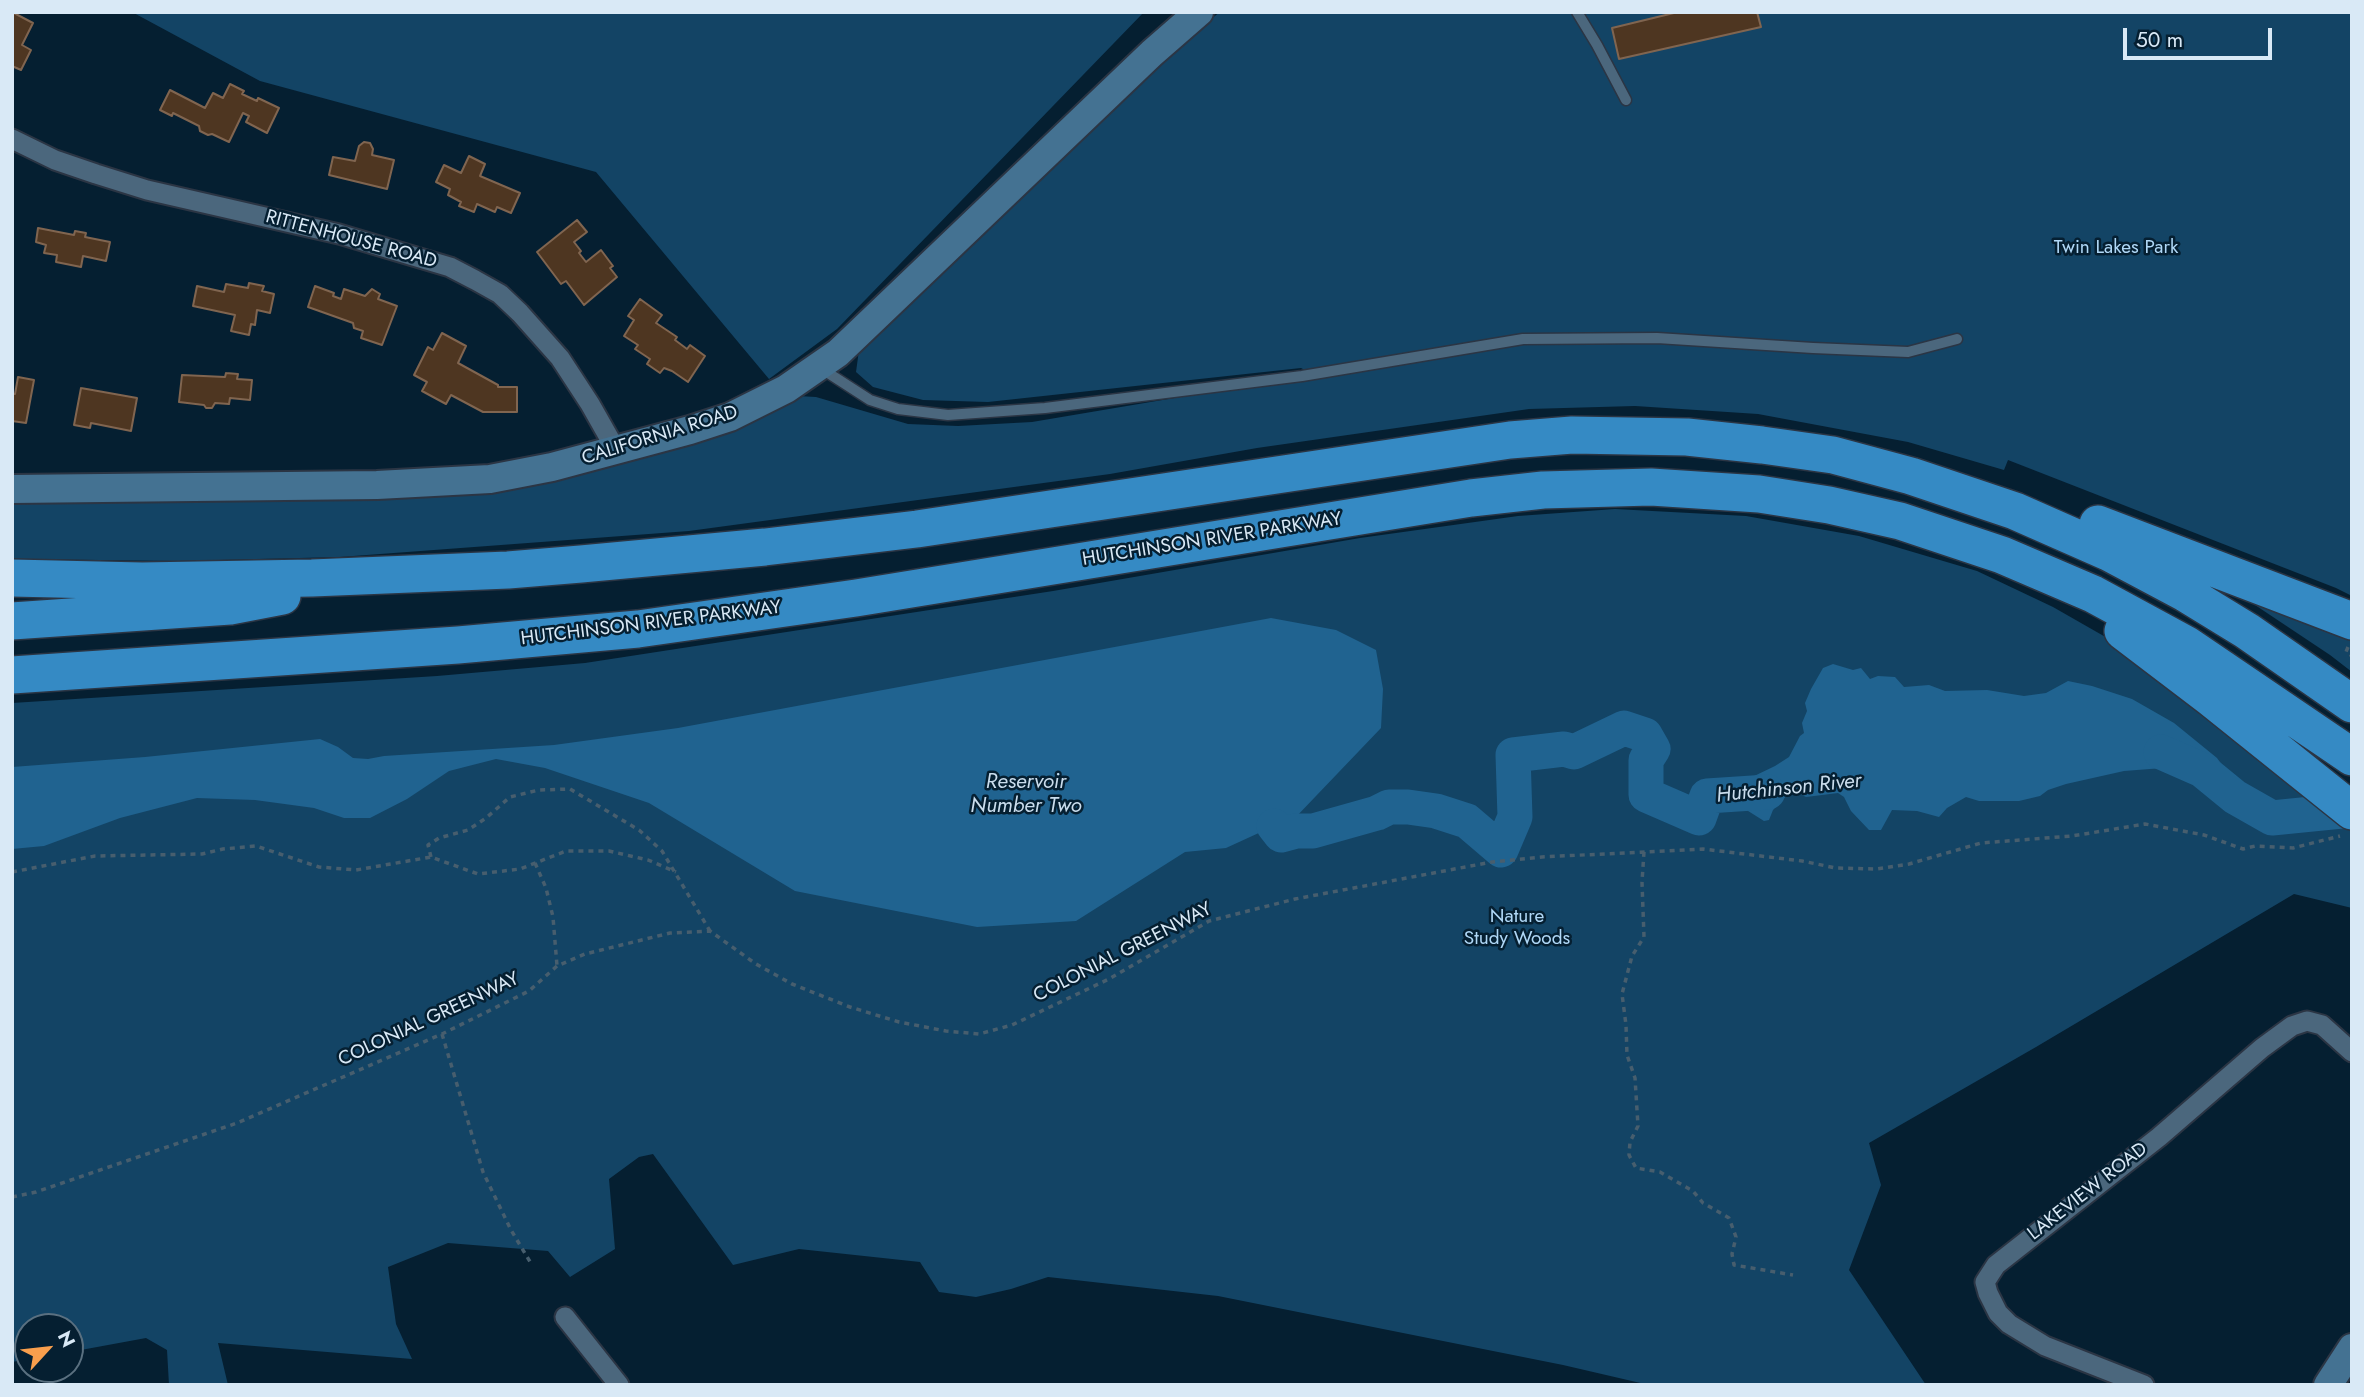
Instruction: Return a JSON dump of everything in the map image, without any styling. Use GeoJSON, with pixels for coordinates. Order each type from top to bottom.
{"type":"FeatureCollection","features":[{"type":"Feature","properties":{"kind":"highway"},"geometry":{"type":"LineString","coordinates":[[12,578],[153,581],[389,575],[569,565],[857,536],[988,519],[1477,444],[1572,435],[1686,437],[1785,448],[1861,462],[1952,489],[2045,523],[2141,569],[2247,631],[2352,705]]}},
{"type":"Feature","properties":{"kind":"highway","name":"HUTCHINSON RIVER PARKWAY"},"geometry":{"type":"LineString","coordinates":[[12,675],[458,645],[638,629],[856,598],[1471,498],[1580,488],[1651,487],[1722,491],[1817,503],[1933,531],[2002,555],[2124,610],[2187,646],[2352,757]]}},
{"type":"Feature","properties":{"kind":"highway"},"geometry":{"type":"LineString","coordinates":[[1952,489],[2077,515],[2352,621]]}},
{"type":"Feature","properties":{"kind":"highway"},"geometry":{"type":"LineString","coordinates":[[12,621],[230,606],[389,575]]}},
{"type":"Feature","properties":{"kind":"highway"},"geometry":{"type":"LineString","coordinates":[[2060,579],[2352,811]]}},
{"type":"Feature","properties":{"kind":"main road","name":"CALIFORNIA ROAD"},"geometry":{"type":"LineString","coordinates":[[12,489],[451,482],[524,473],[730,417],[786,389],[819,367],[877,317],[1142,63],[1199,12]]}},
{"type":"Feature","properties":{"kind":"main road"},"geometry":{"type":"LineString","coordinates":[[2328,1385],[2352,1348]]}},
{"type":"Feature","properties":{"kind":"street","name":"RITTENHOUSE ROAD"},"geometry":{"type":"LineString","coordinates":[[12,139],[55,160],[134,186],[338,234],[450,267],[500,294],[520,313],[552,349],[590,404],[616,450]]}},
{"type":"Feature","properties":{"kind":"street","name":"LAKEVIEW ROAD"},"geometry":{"type":"LineString","coordinates":[[2144,1385],[2045,1346],[2009,1324],[1998,1313],[1985,1282],[1996,1265],[2159,1137],[2262,1048],[2292,1026],[2307,1021],[2322,1025],[2352,1052]]}},
{"type":"Feature","properties":{"kind":"street"},"geometry":{"type":"LineString","coordinates":[[565,1317],[619,1385]]}},
{"type":"Feature","properties":{"kind":"lane"},"geometry":{"type":"LineString","coordinates":[[1577,12],[1626,100]]}},
{"type":"Feature","properties":{"kind":"lane"},"geometry":{"type":"LineString","coordinates":[[819,367],[870,400],[898,409],[948,415],[1045,408],[1302,376],[1523,339],[1657,338],[1908,352],[1957,339]]}},
{"type":"Feature","properties":{"kind":"path"},"geometry":{"type":"LineString","coordinates":[[432,857],[428,845],[447,835],[468,830],[510,797],[539,790],[570,789],[639,830],[662,851],[710,931]]}},
{"type":"Feature","properties":{"kind":"path","name":"COLONIAL GREENWAY"},"geometry":{"type":"LineString","coordinates":[[12,1197],[36,1192],[237,1123],[442,1034],[529,991],[557,966],[585,954],[670,933],[710,931],[780,978],[838,1002],[900,1022],[979,1034],[1012,1025],[1109,978],[1209,920],[1294,899],[1492,862],[1703,849],[1802,861],[1836,868],[1877,869],[1981,844],[2061,838],[2145,824],[2204,835],[2243,849],[2255,846],[2292,848],[2352,833]]}},
{"type":"Feature","properties":{"kind":"path"},"geometry":{"type":"LineString","coordinates":[[12,872],[95,856],[202,854],[256,846],[319,867],[356,870],[432,857],[478,874],[520,869],[566,851],[609,851],[648,860],[676,872]]}},
{"type":"Feature","properties":{"kind":"path"},"geometry":{"type":"LineString","coordinates":[[1644,852],[1644,937],[1632,956],[1622,994],[1627,1055],[1635,1079],[1638,1126],[1630,1142],[1629,1155],[1636,1168],[1660,1172],[1693,1191],[1703,1203],[1729,1218],[1736,1237],[1732,1254],[1734,1265],[1793,1275]]}},
{"type":"Feature","properties":{"kind":"path"},"geometry":{"type":"LineString","coordinates":[[535,863],[546,888],[557,966]]}},
{"type":"Feature","properties":{"kind":"path"},"geometry":{"type":"LineString","coordinates":[[442,1034],[483,1172],[511,1230],[532,1265]]}},
{"type":"Feature","properties":{"kind":"green space"},"geometry":{"type":"Polygon","coordinates":[[[132,12],[1144,12],[837,329],[769,379],[596,172],[260,81],[132,12]]]}},
{"type":"Feature","properties":{"kind":"green space","name":"Twin Lakes Park"},"geometry":{"type":"Polygon","coordinates":[[[1220,12],[2352,12],[2352,596],[2008,460],[2004,470],[1908,442],[1758,414],[1635,406],[1529,409],[1257,448],[1110,474],[689,531],[340,557],[179,561],[12,559],[12,498],[456,492],[798,396],[816,397],[908,424],[958,426],[1032,422],[1186,396],[1320,378],[1301,368],[988,402],[923,400],[873,387],[856,372],[859,350],[1174,48],[1220,12]]]}},
{"type":"Feature","properties":{"kind":"green space","name":"Nature Study Woods"},"geometry":{"type":"Polygon","coordinates":[[[1615,509],[1746,516],[1859,536],[1977,571],[2053,607],[2137,655],[2352,822],[2352,908],[2294,894],[1869,1143],[1881,1185],[1849,1270],[1926,1385],[1649,1385],[1563,1365],[1218,1296],[1048,1277],[976,1297],[939,1292],[920,1262],[799,1249],[733,1265],[653,1154],[639,1157],[609,1179],[615,1249],[570,1277],[548,1251],[448,1243],[388,1267],[396,1324],[412,1359],[218,1343],[228,1385],[169,1385],[167,1350],[146,1338],[84,1349],[84,1313],[14,1313],[12,1362],[12,703],[437,676],[585,663],[1053,591],[1360,538],[1518,516],[1615,509]]]}},
{"type":"Feature","properties":{"kind":"green space"},"geometry":{"type":"Polygon","coordinates":[[[2237,593],[2352,632],[2352,672],[2330,655],[2237,593]]]}},
{"type":"Feature","properties":{"kind":"water","name":"Reservoir Number Two"},"geometry":{"type":"Polygon","coordinates":[[[1271,618],[1336,630],[1376,650],[1383,689],[1381,728],[1294,819],[1226,848],[1185,852],[1076,921],[977,927],[795,891],[649,803],[545,768],[496,759],[449,771],[407,799],[370,818],[344,818],[314,808],[255,800],[197,798],[120,818],[44,846],[12,849],[12,767],[320,739],[353,758],[368,759],[554,745],[678,728],[1271,618]]]}},
{"type":"Feature","properties":{"kind":"water"},"geometry":{"type":"Polygon","coordinates":[[[1833,664],[1853,670],[1861,668],[1870,679],[1878,676],[1895,677],[1904,687],[1929,685],[1945,691],[1987,690],[2024,696],[2046,693],[2068,681],[2092,686],[2132,699],[2174,723],[2217,758],[2227,772],[2193,773],[2163,768],[2124,771],[2066,784],[2040,796],[2019,801],[1979,801],[1966,797],[1947,808],[1939,817],[1917,811],[1892,810],[1881,830],[1869,830],[1838,793],[1806,797],[1792,790],[1773,810],[1769,820],[1764,821],[1737,804],[1725,800],[1721,796],[1725,790],[1789,757],[1804,733],[1802,723],[1807,711],[1805,703],[1811,689],[1823,668],[1833,664]]]}},
{"type":"Feature","properties":{"kind":"building"},"geometry":{"type":"Polygon","coordinates":[[[12,12],[33,23],[22,45],[31,50],[21,70],[12,66],[12,12]]]}},
{"type":"Feature","properties":{"kind":"building"},"geometry":{"type":"Polygon","coordinates":[[[1678,12],[1757,12],[1761,27],[1619,59],[1612,28],[1678,12]]]}},
{"type":"Feature","properties":{"kind":"building"},"geometry":{"type":"Polygon","coordinates":[[[230,84],[244,91],[242,94],[279,108],[267,133],[246,122],[249,116],[243,113],[229,142],[200,131],[199,126],[173,113],[172,116],[160,110],[170,90],[205,108],[213,93],[223,98],[230,84]]]}},
{"type":"Feature","properties":{"kind":"building"},"geometry":{"type":"Polygon","coordinates":[[[364,142],[370,143],[372,155],[394,160],[387,189],[329,175],[333,157],[355,161],[359,146],[364,142]]]}},
{"type":"Feature","properties":{"kind":"building"},"geometry":{"type":"Polygon","coordinates":[[[469,156],[485,164],[480,176],[520,193],[511,213],[497,207],[495,212],[477,204],[474,212],[459,206],[461,202],[448,195],[450,189],[436,182],[444,165],[461,173],[469,156]]]}},
{"type":"Feature","properties":{"kind":"building"},"geometry":{"type":"Polygon","coordinates":[[[577,220],[587,232],[574,242],[581,251],[579,253],[586,262],[601,250],[613,266],[610,268],[617,277],[584,305],[566,281],[561,284],[537,252],[577,220]]]}},
{"type":"Feature","properties":{"kind":"building"},"geometry":{"type":"Polygon","coordinates":[[[38,228],[74,235],[75,231],[86,233],[85,237],[110,242],[106,261],[83,256],[81,267],[56,262],[57,255],[44,253],[46,245],[36,242],[38,228]]]}},
{"type":"Feature","properties":{"kind":"building"},"geometry":{"type":"Polygon","coordinates":[[[249,283],[264,286],[262,291],[274,294],[270,313],[257,310],[255,325],[251,324],[249,335],[231,331],[235,315],[193,306],[197,286],[224,292],[226,284],[248,288],[249,283]]]}},
{"type":"Feature","properties":{"kind":"building"},"geometry":{"type":"Polygon","coordinates":[[[315,286],[334,293],[333,296],[341,299],[344,289],[365,296],[372,289],[380,294],[378,299],[397,306],[382,345],[361,338],[363,331],[354,328],[353,323],[308,307],[315,286]]]}},
{"type":"Feature","properties":{"kind":"building"},"geometry":{"type":"Polygon","coordinates":[[[640,299],[662,315],[656,323],[677,337],[675,340],[687,349],[690,345],[705,356],[688,382],[672,371],[664,368],[660,373],[647,364],[650,359],[635,349],[638,345],[624,336],[634,320],[628,316],[640,299]]]}},
{"type":"Feature","properties":{"kind":"building"},"geometry":{"type":"Polygon","coordinates":[[[442,333],[466,346],[458,363],[498,387],[517,387],[517,412],[483,412],[451,395],[446,404],[422,391],[427,382],[414,375],[428,347],[433,350],[442,333]]]}},
{"type":"Feature","properties":{"kind":"building"},"geometry":{"type":"Polygon","coordinates":[[[226,373],[238,374],[237,379],[252,380],[250,400],[230,398],[229,404],[215,403],[212,408],[179,402],[182,375],[225,377],[226,373]]]}},
{"type":"Feature","properties":{"kind":"building"},"geometry":{"type":"Polygon","coordinates":[[[18,377],[34,380],[26,423],[12,421],[12,394],[15,394],[18,377]]]}},
{"type":"Feature","properties":{"kind":"building"},"geometry":{"type":"Polygon","coordinates":[[[81,388],[137,398],[131,431],[91,423],[90,428],[74,425],[81,388]]]}},
{"type":"Feature","properties":{"kind":"waterway","name":"Hutchinson River"},"geometry":{"type":"LineString","coordinates":[[1274,826],[1281,835],[1296,831],[1313,831],[1377,813],[1389,807],[1408,807],[1436,811],[1467,821],[1501,850],[1515,817],[1513,755],[1564,749],[1574,752],[1624,728],[1645,735],[1653,749],[1646,760],[1646,795],[1699,818],[1707,796],[1768,792]]}},
{"type":"Feature","properties":{"kind":"waterway","name":"Hutchinson River"},"geometry":{"type":"LineString","coordinates":[[2161,752],[2202,770],[2235,797],[2272,818],[2352,810]]}}]}
